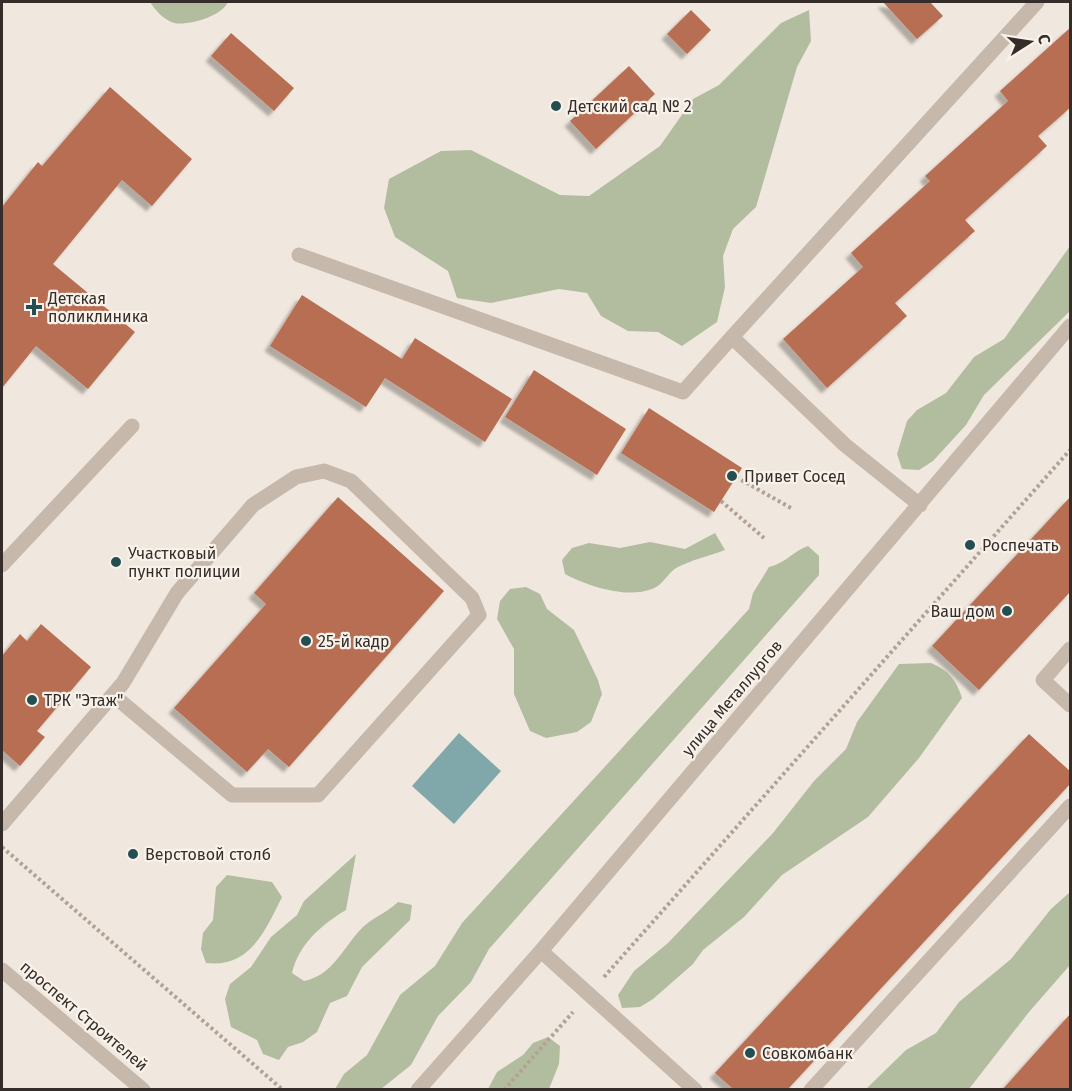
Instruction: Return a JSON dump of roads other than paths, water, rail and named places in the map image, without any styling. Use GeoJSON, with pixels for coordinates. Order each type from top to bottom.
{"type":"FeatureCollection","features":[{"type":"Feature","properties":{"kind":"street"},"geometry":{"type":"LineString","coordinates":[[299,255],[683,392],[1037,2]]}},
{"type":"Feature","properties":{"kind":"street","name":"улица Металлургов"},"geometry":{"type":"LineString","coordinates":[[418,1089],[541,951],[1071,326]]}},
{"type":"Feature","properties":{"kind":"street"},"geometry":{"type":"LineString","coordinates":[[732,337],[845,445],[920,505]]}},
{"type":"Feature","properties":{"kind":"street"},"geometry":{"type":"LineString","coordinates":[[2,565],[132,426]]}},
{"type":"Feature","properties":{"kind":"street"},"geometry":{"type":"LineString","coordinates":[[2,824],[123,683],[177,593],[253,505],[296,477],[324,471],[351,481],[472,598],[479,615],[318,795],[232,795],[113,695]]}},
{"type":"Feature","properties":{"kind":"street"},"geometry":{"type":"LineString","coordinates":[[1071,649],[1043,680],[1071,705]]}},
{"type":"Feature","properties":{"kind":"street"},"geometry":{"type":"LineString","coordinates":[[811,1089],[1071,806]]}},
{"type":"Feature","properties":{"kind":"street"},"geometry":{"type":"LineString","coordinates":[[541,951],[695,1089]]}},
{"type":"Feature","properties":{"kind":"street","name":"проспект Строителей"},"geometry":{"type":"LineString","coordinates":[[2,970],[143,1089]]}},
{"type":"Feature","properties":{"kind":"water"},"geometry":{"type":"Polygon","coordinates":[[[459,733],[501,771],[454,824],[412,786],[459,733]]]}},
{"type":"Feature","properties":{"kind":"place","name":"Детский сад № 2"},"geometry":{"type":"Point","coordinates":[556,106]}},
{"type":"Feature","properties":{"kind":"place","name":"Детская поликлиника"},"geometry":{"type":"Point","coordinates":[34,307]}},
{"type":"Feature","properties":{"kind":"place","name":"Привет Сосед"},"geometry":{"type":"Point","coordinates":[732,476]}},
{"type":"Feature","properties":{"kind":"place","name":"Роспечать"},"geometry":{"type":"Point","coordinates":[970,545]}},
{"type":"Feature","properties":{"kind":"place","name":"Участковый пункт полиции"},"geometry":{"type":"Point","coordinates":[116,562]}},
{"type":"Feature","properties":{"kind":"place","name":"Ваш дом"},"geometry":{"type":"Point","coordinates":[1007,611]}},
{"type":"Feature","properties":{"kind":"place","name":"25-й кадр"},"geometry":{"type":"Point","coordinates":[306,641]}},
{"type":"Feature","properties":{"kind":"place","name":"ТРК \"Этаж\""},"geometry":{"type":"Point","coordinates":[32,700]}},
{"type":"Feature","properties":{"kind":"place","name":"Верстовой столб"},"geometry":{"type":"Point","coordinates":[133,854]}},
{"type":"Feature","properties":{"kind":"place","name":"Совкомбанк"},"geometry":{"type":"Point","coordinates":[750,1053]}}]}
